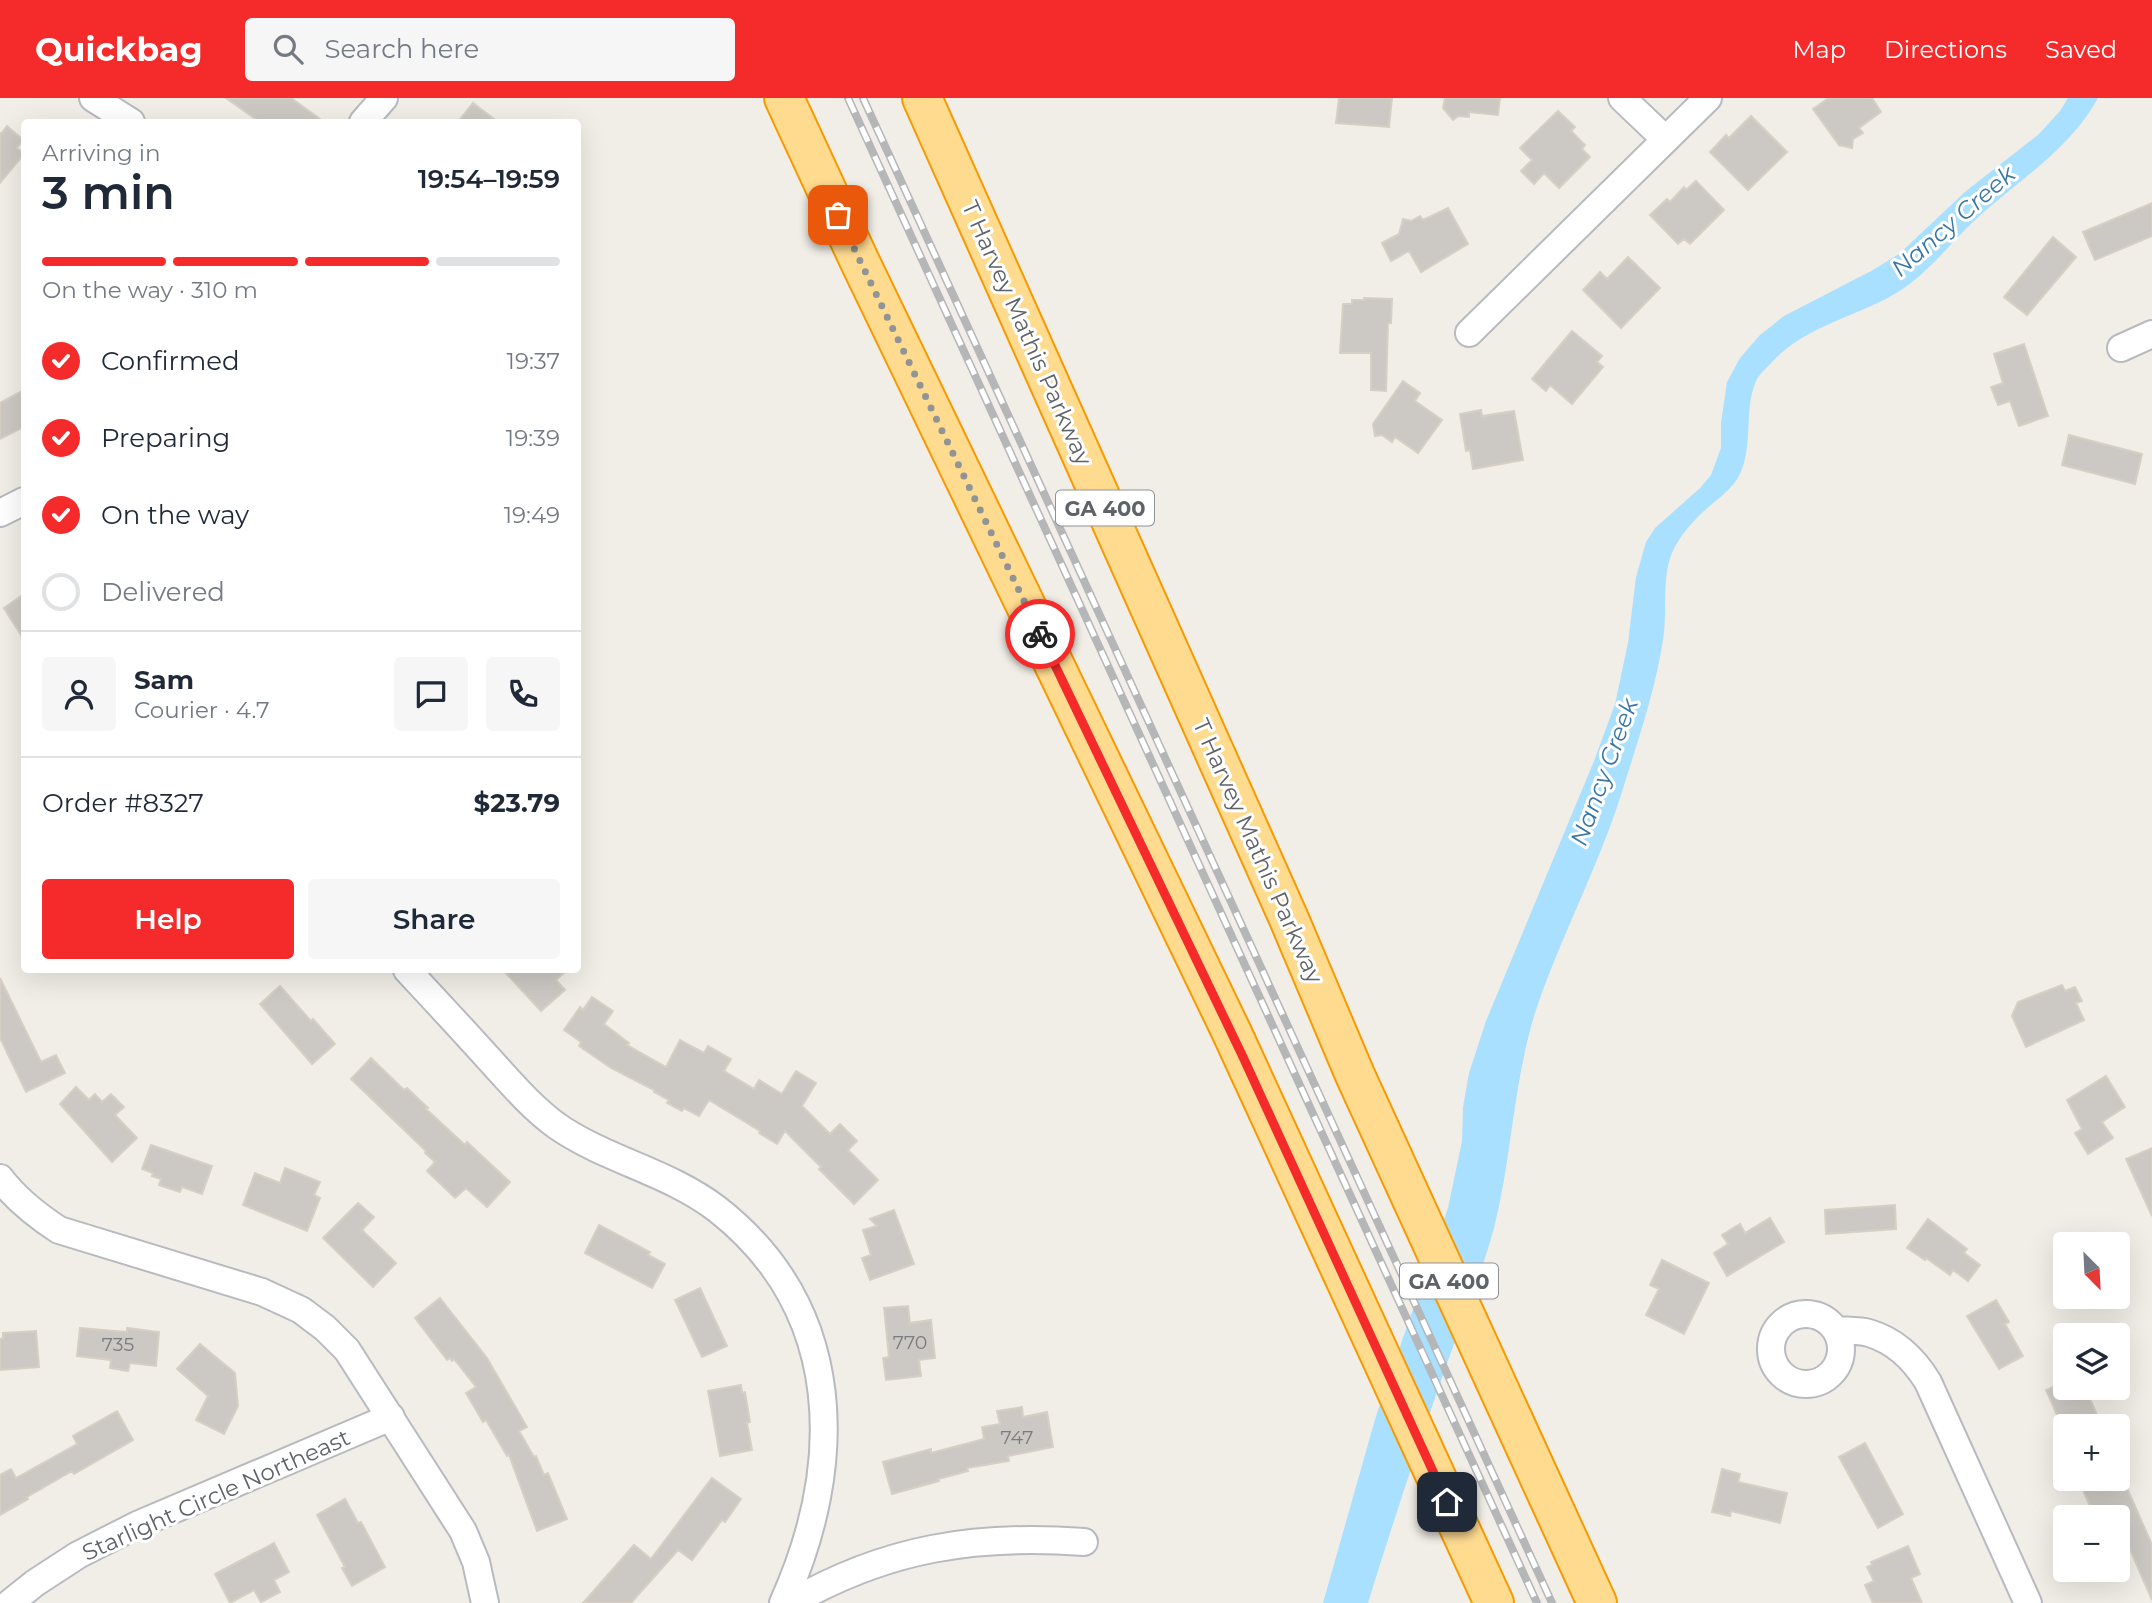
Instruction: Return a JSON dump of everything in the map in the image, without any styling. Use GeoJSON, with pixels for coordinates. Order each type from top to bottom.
{"type":"FeatureCollection","features":[{"type":"Feature","properties":{"kind":"highway"},"geometry":{"type":"LineString","coordinates":[[784,98],[860,262],[1226,1022],[1494,1603]]}},
{"type":"Feature","properties":{"kind":"highway","name":"T Harvey Mathis Parkway"},"geometry":{"type":"LineString","coordinates":[[922,98],[1289,919],[1355,1075],[1597,1603]]}},
{"type":"Feature","properties":{"kind":"street"},"geometry":{"type":"LineString","coordinates":[[93,98],[126,119]]}},
{"type":"Feature","properties":{"kind":"street"},"geometry":{"type":"LineString","coordinates":[[366,119],[384,98]]}},
{"type":"Feature","properties":{"kind":"street"},"geometry":{"type":"LineString","coordinates":[[1622,98],[1665,139]]}},
{"type":"Feature","properties":{"kind":"street"},"geometry":{"type":"LineString","coordinates":[[1469,333],[1707,98]]}},
{"type":"Feature","properties":{"kind":"street"},"geometry":{"type":"LineString","coordinates":[[2121,348],[2152,334]]}},
{"type":"Feature","properties":{"kind":"street"},"geometry":{"type":"LineString","coordinates":[[0,513],[21,503]]}},
{"type":"Feature","properties":{"kind":"street"},"geometry":{"type":"LineString","coordinates":[[410,973],[531,1105],[584,1143],[680,1186],[716,1208],[756,1245],[789,1292],[806,1326],[819,1368],[824,1437],[820,1485],[811,1526],[797,1572],[783,1603]]}},
{"type":"Feature","properties":{"kind":"street"},"geometry":{"type":"LineString","coordinates":[[0,1178],[12,1194],[59,1230],[262,1292],[301,1310],[326,1328],[347,1350],[463,1531],[476,1562],[485,1603]]}},
{"type":"Feature","properties":{"kind":"street"},"geometry":{"type":"LineString","coordinates":[[1836,1330],[1868,1332],[1897,1345],[1918,1366],[1928,1382],[2028,1603]]}},
{"type":"Feature","properties":{"kind":"street","name":"Starlight Circle Northeast"},"geometry":{"type":"LineString","coordinates":[[10,1603],[78,1555],[137,1525],[391,1417]]}},
{"type":"Feature","properties":{"kind":"street"},"geometry":{"type":"LineString","coordinates":[[791,1603],[850,1573],[926,1549],[1005,1539],[1084,1542]]}},
{"type":"Feature","properties":{"kind":"water","name":"Nancy Creek"},"geometry":{"type":"Polygon","coordinates":[[[2068,98],[2098,98],[2073,134],[1974,221],[1936,261],[1895,294],[1805,336],[1774,360],[1757,379],[1750,402],[1747,451],[1740,474],[1729,490],[1686,530],[1669,563],[1663,640],[1645,717],[1612,820],[1535,1013],[1522,1067],[1494,1228],[1368,1603],[1323,1603],[1376,1416],[1448,1208],[1462,1141],[1463,1107],[1469,1073],[1486,1021],[1615,704],[1628,643],[1636,577],[1646,542],[1655,528],[1711,475],[1721,448],[1721,423],[1727,382],[1740,358],[1760,335],[1784,316],[1899,254],[1966,191],[2039,134],[2068,98]]]}},
{"type":"Feature","properties":{"kind":"building"},"geometry":{"type":"Polygon","coordinates":[[[226,98],[291,98],[320,119],[256,119],[226,98]]]}},
{"type":"Feature","properties":{"kind":"building"},"geometry":{"type":"Polygon","coordinates":[[[1339,98],[1392,98],[1389,127],[1336,123],[1339,98]]]}},
{"type":"Feature","properties":{"kind":"building"},"geometry":{"type":"Polygon","coordinates":[[[1445,98],[1500,98],[1498,115],[1469,112],[1469,117],[1458,116],[1453,120],[1443,108],[1445,98]]]}},
{"type":"Feature","properties":{"kind":"building"},"geometry":{"type":"Polygon","coordinates":[[[1829,98],[1872,98],[1881,112],[1859,128],[1863,133],[1853,139],[1852,148],[1839,145],[1813,109],[1829,98]]]}},
{"type":"Feature","properties":{"kind":"building"},"geometry":{"type":"Polygon","coordinates":[[[473,103],[494,119],[460,119],[473,103]]]}},
{"type":"Feature","properties":{"kind":"building"},"geometry":{"type":"Polygon","coordinates":[[[1558,111],[1575,127],[1571,131],[1585,145],[1582,149],[1590,157],[1559,188],[1544,173],[1534,184],[1521,171],[1532,160],[1520,148],[1558,111]]]}},
{"type":"Feature","properties":{"kind":"building"},"geometry":{"type":"Polygon","coordinates":[[[1751,116],[1787,152],[1748,190],[1710,152],[1726,135],[1729,138],[1751,116]]]}},
{"type":"Feature","properties":{"kind":"building"},"geometry":{"type":"Polygon","coordinates":[[[7,126],[21,138],[17,148],[21,151],[21,158],[0,183],[0,133],[7,126]]]}},
{"type":"Feature","properties":{"kind":"building"},"geometry":{"type":"Polygon","coordinates":[[[1696,181],[1724,210],[1690,244],[1684,239],[1678,244],[1650,215],[1667,199],[1670,202],[1684,187],[1686,190],[1696,181]]]}},
{"type":"Feature","properties":{"kind":"building"},"geometry":{"type":"Polygon","coordinates":[[[2152,203],[2152,236],[2095,260],[2083,232],[2152,203]]]}},
{"type":"Feature","properties":{"kind":"building"},"geometry":{"type":"Polygon","coordinates":[[[1448,208],[1468,244],[1421,272],[1409,251],[1391,261],[1382,243],[1399,234],[1403,219],[1411,221],[1420,216],[1423,220],[1448,208]]]}},
{"type":"Feature","properties":{"kind":"building"},"geometry":{"type":"Polygon","coordinates":[[[2053,237],[2076,257],[2027,315],[2004,297],[2053,237]]]}},
{"type":"Feature","properties":{"kind":"building"},"geometry":{"type":"Polygon","coordinates":[[[1628,257],[1660,288],[1621,328],[1583,290],[1600,272],[1607,279],[1628,257]]]}},
{"type":"Feature","properties":{"kind":"building"},"geometry":{"type":"Polygon","coordinates":[[[1392,299],[1391,323],[1388,323],[1386,391],[1371,390],[1371,353],[1340,353],[1343,304],[1352,304],[1352,300],[1392,299]]]}},
{"type":"Feature","properties":{"kind":"building"},"geometry":{"type":"Polygon","coordinates":[[[1572,331],[1602,356],[1597,362],[1603,367],[1572,404],[1550,385],[1546,391],[1532,379],[1572,331]]]}},
{"type":"Feature","properties":{"kind":"building"},"geometry":{"type":"Polygon","coordinates":[[[2024,344],[2048,416],[2019,426],[2010,401],[1998,405],[1991,387],[2003,383],[1994,354],[2024,344]]]}},
{"type":"Feature","properties":{"kind":"building"},"geometry":{"type":"Polygon","coordinates":[[[1403,381],[1420,393],[1415,401],[1442,420],[1418,453],[1395,437],[1392,442],[1382,435],[1375,436],[1373,424],[1403,381]]]}},
{"type":"Feature","properties":{"kind":"building"},"geometry":{"type":"Polygon","coordinates":[[[21,392],[21,428],[0,439],[0,403],[21,392]]]}},
{"type":"Feature","properties":{"kind":"building"},"geometry":{"type":"Polygon","coordinates":[[[1481,410],[1482,416],[1514,411],[1523,460],[1473,469],[1470,450],[1466,451],[1460,414],[1481,410]]]}},
{"type":"Feature","properties":{"kind":"building"},"geometry":{"type":"Polygon","coordinates":[[[2069,435],[2142,454],[2135,484],[2062,465],[2069,435]]]}},
{"type":"Feature","properties":{"kind":"building"},"geometry":{"type":"Polygon","coordinates":[[[21,596],[21,635],[4,608],[21,596]]]}},
{"type":"Feature","properties":{"kind":"building"},"geometry":{"type":"Polygon","coordinates":[[[506,973],[564,973],[556,980],[565,990],[541,1011],[506,973]]]}},
{"type":"Feature","properties":{"kind":"building"},"geometry":{"type":"Polygon","coordinates":[[[0,978],[41,1062],[56,1055],[65,1073],[26,1092],[0,1038],[0,978]]]}},
{"type":"Feature","properties":{"kind":"building"},"geometry":{"type":"Polygon","coordinates":[[[2062,985],[2065,991],[2075,987],[2082,1001],[2076,1003],[2084,1020],[2026,1047],[2012,1016],[2018,1002],[2062,985]]]}},
{"type":"Feature","properties":{"kind":"building"},"geometry":{"type":"Polygon","coordinates":[[[280,986],[335,1044],[312,1064],[260,1004],[280,986]]]}},
{"type":"Feature","properties":{"kind":"building"},"geometry":{"type":"Polygon","coordinates":[[[592,997],[613,1011],[604,1024],[629,1043],[627,1045],[666,1067],[680,1040],[704,1053],[708,1046],[731,1059],[724,1071],[754,1089],[759,1080],[782,1094],[796,1071],[816,1083],[802,1106],[830,1134],[840,1124],[857,1141],[848,1150],[878,1180],[854,1204],[785,1131],[777,1144],[709,1100],[699,1116],[684,1108],[682,1111],[667,1103],[669,1100],[654,1090],[611,1068],[579,1046],[581,1042],[564,1030],[580,1007],[583,1010],[592,997]]]}},
{"type":"Feature","properties":{"kind":"building"},"geometry":{"type":"Polygon","coordinates":[[[371,1058],[404,1090],[407,1088],[465,1145],[467,1142],[510,1182],[487,1207],[466,1188],[455,1198],[427,1171],[435,1162],[426,1151],[351,1079],[371,1058]]]}},
{"type":"Feature","properties":{"kind":"building"},"geometry":{"type":"Polygon","coordinates":[[[2106,1076],[2125,1107],[2102,1122],[2113,1138],[2088,1154],[2075,1133],[2082,1129],[2067,1100],[2106,1076]]]}},
{"type":"Feature","properties":{"kind":"building"},"geometry":{"type":"Polygon","coordinates":[[[76,1087],[89,1100],[95,1094],[102,1102],[111,1094],[124,1107],[115,1115],[137,1138],[112,1162],[60,1104],[76,1087]]]}},
{"type":"Feature","properties":{"kind":"building"},"geometry":{"type":"Polygon","coordinates":[[[151,1145],[212,1166],[202,1194],[182,1187],[180,1192],[159,1185],[161,1179],[142,1169],[151,1145]]]}},
{"type":"Feature","properties":{"kind":"building"},"geometry":{"type":"Polygon","coordinates":[[[2152,1148],[2152,1216],[2126,1159],[2152,1148]]]}},
{"type":"Feature","properties":{"kind":"building"},"geometry":{"type":"Polygon","coordinates":[[[285,1168],[320,1182],[314,1195],[320,1198],[307,1231],[243,1205],[255,1173],[280,1183],[285,1168]]]}},
{"type":"Feature","properties":{"kind":"building"},"geometry":{"type":"Polygon","coordinates":[[[358,1203],[374,1217],[362,1230],[396,1263],[373,1287],[323,1238],[358,1203]]]}},
{"type":"Feature","properties":{"kind":"building"},"geometry":{"type":"Polygon","coordinates":[[[1895,1205],[1896,1229],[1826,1234],[1825,1210],[1895,1205]]]}},
{"type":"Feature","properties":{"kind":"building"},"geometry":{"type":"Polygon","coordinates":[[[894,1210],[914,1264],[870,1280],[862,1258],[871,1255],[863,1230],[877,1226],[870,1219],[894,1210]]]}},
{"type":"Feature","properties":{"kind":"building"},"geometry":{"type":"Polygon","coordinates":[[[1770,1218],[1784,1242],[1727,1276],[1714,1253],[1728,1244],[1722,1235],[1740,1224],[1745,1233],[1770,1218]]]}},
{"type":"Feature","properties":{"kind":"building"},"geometry":{"type":"Polygon","coordinates":[[[1928,1219],[1967,1249],[1964,1253],[1980,1265],[1968,1281],[1953,1270],[1950,1275],[1907,1248],[1928,1219]]]}},
{"type":"Feature","properties":{"kind":"building"},"geometry":{"type":"Polygon","coordinates":[[[599,1225],[650,1252],[648,1255],[665,1264],[652,1288],[585,1253],[599,1225]]]}},
{"type":"Feature","properties":{"kind":"building"},"geometry":{"type":"Polygon","coordinates":[[[1662,1260],[1709,1283],[1684,1334],[1646,1315],[1659,1289],[1650,1285],[1662,1260]]]}},
{"type":"Feature","properties":{"kind":"building"},"geometry":{"type":"Polygon","coordinates":[[[700,1288],[727,1346],[702,1357],[675,1300],[700,1288]]]}},
{"type":"Feature","properties":{"kind":"building"},"geometry":{"type":"Polygon","coordinates":[[[440,1298],[487,1358],[527,1427],[519,1431],[534,1457],[536,1456],[544,1475],[548,1473],[567,1519],[537,1531],[509,1455],[507,1456],[486,1420],[483,1422],[466,1393],[476,1387],[454,1359],[447,1360],[415,1318],[440,1298]]]}},
{"type":"Feature","properties":{"kind":"building"},"geometry":{"type":"Polygon","coordinates":[[[1996,1300],[2009,1322],[2005,1324],[2023,1356],[1999,1369],[1967,1316],[1996,1300]]]}},
{"type":"Feature","properties":{"kind":"building"},"geometry":{"type":"Polygon","coordinates":[[[908,1306],[910,1323],[931,1320],[935,1358],[919,1360],[921,1376],[886,1380],[883,1358],[889,1357],[884,1308],[908,1306]]]}},
{"type":"Feature","properties":{"kind":"building"},"geometry":{"type":"Polygon","coordinates":[[[80,1328],[127,1332],[127,1328],[159,1332],[156,1366],[130,1363],[128,1371],[110,1368],[111,1360],[77,1356],[80,1328]]]}},
{"type":"Feature","properties":{"kind":"building"},"geometry":{"type":"Polygon","coordinates":[[[36,1331],[39,1367],[0,1370],[0,1339],[3,1338],[3,1333],[36,1331]]]}},
{"type":"Feature","properties":{"kind":"building"},"geometry":{"type":"Polygon","coordinates":[[[200,1344],[235,1373],[238,1406],[224,1434],[196,1420],[208,1396],[177,1369],[200,1344]]]}},
{"type":"Feature","properties":{"kind":"building"},"geometry":{"type":"Polygon","coordinates":[[[741,1385],[742,1393],[745,1392],[752,1450],[720,1456],[708,1391],[741,1385]]]}},
{"type":"Feature","properties":{"kind":"building"},"geometry":{"type":"Polygon","coordinates":[[[2053,1387],[2053,1400],[2090,1400],[2097,1414],[2057,1414],[2046,1390],[2053,1387]]]}},
{"type":"Feature","properties":{"kind":"building"},"geometry":{"type":"Polygon","coordinates":[[[1022,1407],[1023,1417],[1047,1412],[1053,1447],[1008,1456],[1009,1461],[967,1468],[968,1471],[892,1494],[883,1462],[984,1439],[982,1427],[1000,1424],[997,1411],[1022,1407]]]}},
{"type":"Feature","properties":{"kind":"building"},"geometry":{"type":"Polygon","coordinates":[[[117,1411],[133,1440],[74,1474],[72,1471],[0,1515],[0,1475],[11,1469],[16,1478],[77,1444],[73,1436],[117,1411]]]}},
{"type":"Feature","properties":{"kind":"building"},"geometry":{"type":"Polygon","coordinates":[[[1865,1443],[1903,1514],[1878,1528],[1839,1457],[1865,1443]]]}},
{"type":"Feature","properties":{"kind":"building"},"geometry":{"type":"Polygon","coordinates":[[[1722,1469],[1740,1474],[1738,1482],[1787,1493],[1780,1523],[1731,1511],[1730,1516],[1712,1512],[1722,1469]]]}},
{"type":"Feature","properties":{"kind":"building"},"geometry":{"type":"Polygon","coordinates":[[[712,1478],[741,1499],[692,1560],[678,1550],[631,1603],[583,1603],[634,1545],[651,1559],[712,1478]]]}},
{"type":"Feature","properties":{"kind":"building"},"geometry":{"type":"Polygon","coordinates":[[[2083,1491],[2128,1491],[2152,1545],[2152,1600],[2130,1549],[2130,1505],[2090,1505],[2083,1491]]]}},
{"type":"Feature","properties":{"kind":"building"},"geometry":{"type":"Polygon","coordinates":[[[345,1499],[358,1523],[361,1522],[385,1567],[352,1586],[342,1568],[345,1567],[317,1515],[345,1499]]]}},
{"type":"Feature","properties":{"kind":"building"},"geometry":{"type":"Polygon","coordinates":[[[274,1543],[289,1572],[274,1580],[280,1592],[261,1602],[254,1590],[230,1603],[215,1574],[274,1543]]]}},
{"type":"Feature","properties":{"kind":"building"},"geometry":{"type":"Polygon","coordinates":[[[1908,1546],[1920,1574],[1911,1578],[1922,1603],[1873,1603],[1865,1585],[1874,1581],[1867,1567],[1872,1565],[1871,1562],[1908,1546]]]}},
{"type":"Feature","properties":{"kind":"railway"},"geometry":{"type":"LineString","coordinates":[[848,98],[1537,1603]]}},
{"type":"Feature","properties":{"kind":"railway"},"geometry":{"type":"LineString","coordinates":[[863,98],[1552,1603]]}},
{"type":"Feature","properties":{"kind":"way so far"},"geometry":{"type":"LineString","coordinates":[[838,215],[1040,634]]}},
{"type":"Feature","properties":{"kind":"route"},"geometry":{"type":"LineString","coordinates":[[1040,634],[1243,1057],[1447,1502]]}}]}
